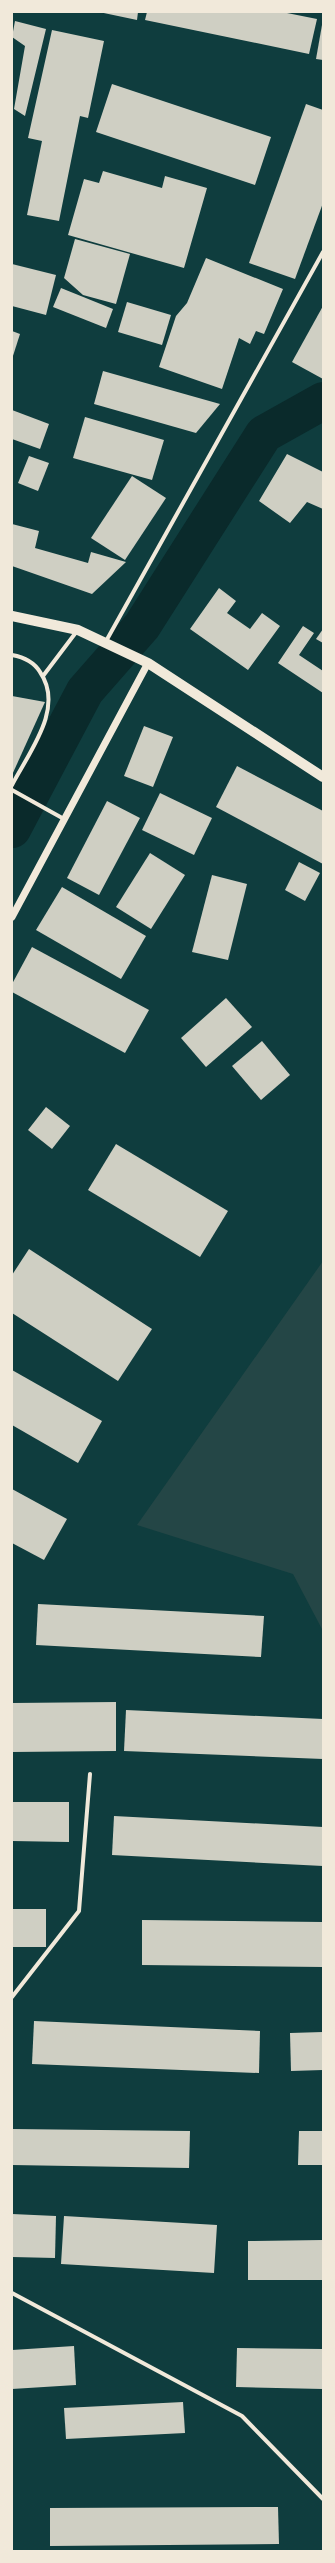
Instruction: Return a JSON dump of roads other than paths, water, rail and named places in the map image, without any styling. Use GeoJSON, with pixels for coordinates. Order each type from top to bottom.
{"type":"FeatureCollection","features":[{"type":"Feature","properties":{"kind":"main road"},"geometry":{"type":"LineString","coordinates":[[12,616],[78,630],[147,663],[323,777]]}},
{"type":"Feature","properties":{"kind":"street"},"geometry":{"type":"LineString","coordinates":[[106,644],[323,252]]}},
{"type":"Feature","properties":{"kind":"street"},"geometry":{"type":"LineString","coordinates":[[43,676],[78,630]]}},
{"type":"Feature","properties":{"kind":"street"},"geometry":{"type":"LineString","coordinates":[[12,656],[22,656],[38,667],[48,682],[50,694],[48,716],[12,785]]}},
{"type":"Feature","properties":{"kind":"street"},"geometry":{"type":"LineString","coordinates":[[12,917],[147,663]]}},
{"type":"Feature","properties":{"kind":"street"},"geometry":{"type":"LineString","coordinates":[[12,790],[64,819]]}},
{"type":"Feature","properties":{"kind":"street"},"geometry":{"type":"LineString","coordinates":[[12,1997],[79,1911],[90,1774]]}},
{"type":"Feature","properties":{"kind":"street"},"geometry":{"type":"LineString","coordinates":[[12,2293],[242,2416],[323,2499]]}},
{"type":"Feature","properties":{"kind":"waterway"},"geometry":{"type":"LineString","coordinates":[[12,829],[85,691],[142,626],[264,434],[323,401]]}}]}
